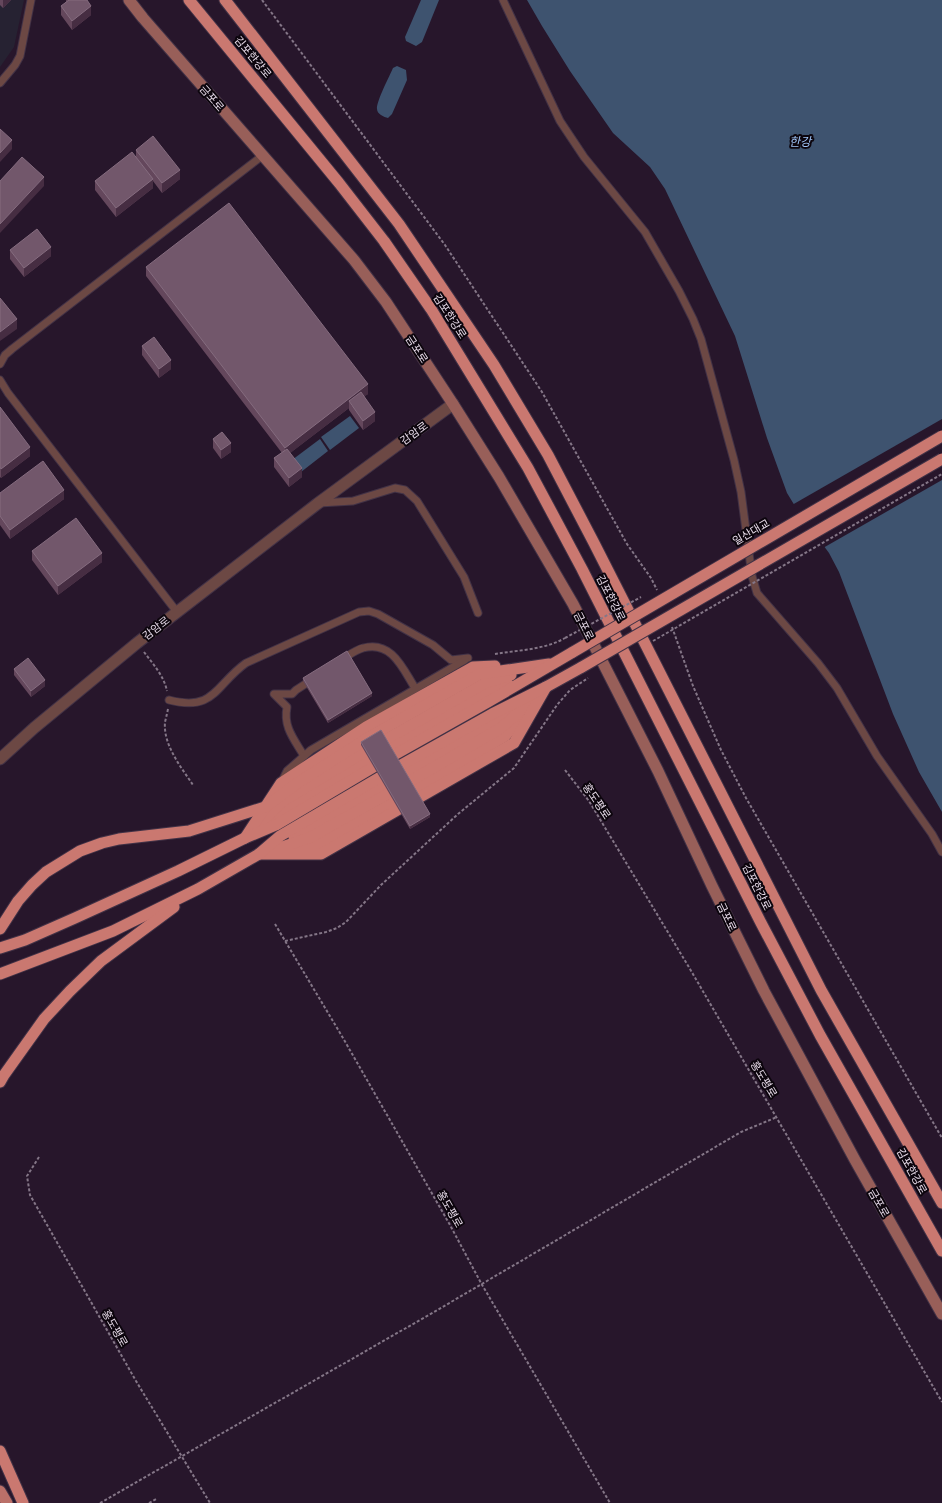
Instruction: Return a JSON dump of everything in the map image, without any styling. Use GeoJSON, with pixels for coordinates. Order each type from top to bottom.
{"type":"FeatureCollection","features":[{"type":"Feature","properties":{"kind":"highway","name":"김포한강로"},"geometry":{"type":"LineString","coordinates":[[189,0],[324,164],[384,240],[435,316],[528,468],[582,569],[753,907],[820,1035],[942,1251]]}},
{"type":"Feature","properties":{"kind":"highway","name":"김포한강로"},"geometry":{"type":"LineString","coordinates":[[225,0],[399,224],[494,365],[548,455],[821,990],[942,1203]]}},
{"type":"Feature","properties":{"kind":"highway","name":"일산대교"},"geometry":{"type":"LineString","coordinates":[[554,663],[942,436]]}},
{"type":"Feature","properties":{"kind":"highway"},"geometry":{"type":"LineString","coordinates":[[260,854],[280,836],[387,773],[492,714],[582,667],[942,459]]}},
{"type":"Feature","properties":{"kind":"highway"},"geometry":{"type":"LineString","coordinates":[[245,838],[281,783],[366,727],[473,667],[554,663]]}},
{"type":"Feature","properties":{"kind":"highway"},"geometry":{"type":"LineString","coordinates":[[0,929],[18,901],[32,885],[46,872],[80,851],[119,839],[189,831],[264,807],[299,782],[371,736],[480,674],[554,663]]}},
{"type":"Feature","properties":{"kind":"highway"},"geometry":{"type":"LineString","coordinates":[[0,948],[25,940],[178,872],[245,838],[276,825],[554,663]]}},
{"type":"Feature","properties":{"kind":"highway"},"geometry":{"type":"LineString","coordinates":[[245,838],[283,801],[376,745],[485,683],[554,663]]}},
{"type":"Feature","properties":{"kind":"highway"},"geometry":{"type":"LineString","coordinates":[[0,974],[113,931],[198,889],[260,854],[312,837],[502,728],[546,687]]}},
{"type":"Feature","properties":{"kind":"highway"},"geometry":{"type":"LineString","coordinates":[[260,854],[320,854],[514,743],[546,687]]}},
{"type":"Feature","properties":{"kind":"highway"},"geometry":{"type":"LineString","coordinates":[[0,1081],[44,1019],[70,991],[101,961],[198,889]]}},
{"type":"Feature","properties":{"kind":"highway"},"geometry":{"type":"LineString","coordinates":[[0,1450],[22,1503]]}},
{"type":"Feature","properties":{"kind":"main road","name":"금포로"},"geometry":{"type":"LineString","coordinates":[[129,0],[262,156],[311,209],[354,260],[386,302],[453,404],[573,604],[654,765],[764,991],[851,1153],[942,1314]]}},
{"type":"Feature","properties":{"kind":"main road"},"geometry":{"type":"LineString","coordinates":[[0,1492],[7,1503]]}},
{"type":"Feature","properties":{"kind":"street","name":"감암로"},"geometry":{"type":"LineString","coordinates":[[0,759],[34,728],[137,643],[317,504],[453,404]]}},
{"type":"Feature","properties":{"kind":"lane"},"geometry":{"type":"LineString","coordinates":[[0,83],[15,65],[20,56],[31,0]]}},
{"type":"Feature","properties":{"kind":"lane"},"geometry":{"type":"LineString","coordinates":[[503,0],[560,121],[584,157],[645,232],[680,291],[693,319],[701,339],[734,460],[741,492],[752,576],[757,593],[818,663],[837,688],[877,756],[932,834],[942,852]]}},
{"type":"Feature","properties":{"kind":"lane"},"geometry":{"type":"LineString","coordinates":[[0,364],[5,355],[12,349],[262,156]]}},
{"type":"Feature","properties":{"kind":"lane"},"geometry":{"type":"LineString","coordinates":[[0,380],[12,400],[177,612]]}},
{"type":"Feature","properties":{"kind":"lane"},"geometry":{"type":"LineString","coordinates":[[317,504],[353,500],[394,488],[405,490],[417,501],[464,577],[478,613]]}},
{"type":"Feature","properties":{"kind":"lane"},"geometry":{"type":"LineString","coordinates":[[169,700],[183,704],[196,703],[204,700],[219,689],[237,669],[246,663],[359,612],[369,611],[378,614],[433,645],[451,660],[468,658],[311,750],[287,771],[281,783]]}},
{"type":"Feature","properties":{"kind":"lane"},"geometry":{"type":"LineString","coordinates":[[335,665],[362,648],[381,648],[392,652],[415,688]]}},
{"type":"Feature","properties":{"kind":"lane"},"geometry":{"type":"LineString","coordinates":[[304,756],[286,722],[287,707],[274,694],[292,694],[317,677]]}},
{"type":"Feature","properties":{"kind":"path"},"geometry":{"type":"LineString","coordinates":[[262,0],[445,245],[542,392],[628,544],[651,578],[659,596]]}},
{"type":"Feature","properties":{"kind":"path"},"geometry":{"type":"LineString","coordinates":[[649,643],[942,474]]}},
{"type":"Feature","properties":{"kind":"path"},"geometry":{"type":"LineString","coordinates":[[670,621],[693,686],[721,750],[746,798],[942,1138]]}},
{"type":"Feature","properties":{"kind":"path"},"geometry":{"type":"LineString","coordinates":[[493,654],[556,644],[565,638]]}},
{"type":"Feature","properties":{"kind":"path"},"geometry":{"type":"LineString","coordinates":[[137,643],[158,671],[166,685],[169,700],[165,723],[166,734],[177,760],[193,785]]}},
{"type":"Feature","properties":{"kind":"path"},"geometry":{"type":"LineString","coordinates":[[286,941],[326,932],[337,928],[346,922],[381,885],[458,814],[514,768],[557,704],[570,690],[588,678]]}},
{"type":"Feature","properties":{"kind":"path","name":"홍도평로"},"geometry":{"type":"LineString","coordinates":[[565,770],[589,801],[777,1117],[942,1402]]}},
{"type":"Feature","properties":{"kind":"path","name":"홍도평로"},"geometry":{"type":"LineString","coordinates":[[275,924],[450,1225],[481,1283],[610,1503]]}},
{"type":"Feature","properties":{"kind":"path"},"geometry":{"type":"LineString","coordinates":[[100,1503],[610,1210],[741,1132],[777,1117]]}},
{"type":"Feature","properties":{"kind":"path","name":"홍도평로"},"geometry":{"type":"LineString","coordinates":[[39,1157],[27,1176],[30,1195],[136,1381],[210,1503]]}},
{"type":"Feature","properties":{"kind":"path"},"geometry":{"type":"LineString","coordinates":[[149,1503],[156,1499]]}},
{"type":"Feature","properties":{"kind":"shaded area"},"geometry":{"type":"Polygon","coordinates":[[[0,0],[24,0],[14,47],[0,67],[0,0]]]}},
{"type":"Feature","properties":{"kind":"water"},"geometry":{"type":"Polygon","coordinates":[[[421,0],[439,0],[422,42],[416,46],[406,41],[405,37],[421,0]]]}},
{"type":"Feature","properties":{"kind":"water","name":"한강"},"geometry":{"type":"Polygon","coordinates":[[[527,0],[942,0],[942,812],[919,772],[893,714],[839,572],[829,553],[798,511],[787,493],[767,438],[735,336],[665,189],[650,167],[613,133],[570,71],[527,0]]]}},
{"type":"Feature","properties":{"kind":"water"},"geometry":{"type":"Polygon","coordinates":[[[397,66],[406,70],[407,80],[392,114],[388,118],[379,114],[377,106],[393,68],[397,66]]]}},
{"type":"Feature","properties":{"kind":"water"},"geometry":{"type":"Polygon","coordinates":[[[350,416],[359,428],[330,450],[321,437],[350,416]]]}},
{"type":"Feature","properties":{"kind":"water"},"geometry":{"type":"Polygon","coordinates":[[[320,439],[328,451],[301,472],[292,460],[320,439]]]}},
{"type":"Feature","properties":{"kind":"pier"},"geometry":{"type":"Polygon","coordinates":[[[942,419],[942,480],[823,548],[792,505],[942,419]]]}},
{"type":"Feature","properties":{"kind":"building"},"geometry":{"type":"Polygon","coordinates":[[[69,0],[87,0],[91,6],[72,21],[61,6],[69,0]]]}},
{"type":"Feature","properties":{"kind":"building"},"geometry":{"type":"Polygon","coordinates":[[[0,129],[12,140],[0,153],[0,129]]]}},
{"type":"Feature","properties":{"kind":"building"},"geometry":{"type":"Polygon","coordinates":[[[153,136],[180,170],[162,183],[136,150],[153,136]]]}},
{"type":"Feature","properties":{"kind":"building"},"geometry":{"type":"Polygon","coordinates":[[[132,152],[153,179],[116,208],[95,181],[132,152]]]}},
{"type":"Feature","properties":{"kind":"building"},"geometry":{"type":"Polygon","coordinates":[[[22,157],[44,177],[0,224],[0,181],[22,157]]]}},
{"type":"Feature","properties":{"kind":"building"},"geometry":{"type":"Polygon","coordinates":[[[229,203],[368,384],[285,448],[146,267],[229,203]]]}},
{"type":"Feature","properties":{"kind":"building"},"geometry":{"type":"Polygon","coordinates":[[[37,229],[51,247],[24,268],[10,250],[37,229]]]}},
{"type":"Feature","properties":{"kind":"building"},"geometry":{"type":"Polygon","coordinates":[[[0,298],[17,319],[0,332],[0,298]]]}},
{"type":"Feature","properties":{"kind":"building"},"geometry":{"type":"Polygon","coordinates":[[[154,337],[171,360],[159,369],[142,346],[154,337]]]}},
{"type":"Feature","properties":{"kind":"building"},"geometry":{"type":"Polygon","coordinates":[[[361,392],[375,412],[363,421],[349,401],[361,392]]]}},
{"type":"Feature","properties":{"kind":"building"},"geometry":{"type":"Polygon","coordinates":[[[0,407],[30,447],[1,469],[0,467],[0,407]]]}},
{"type":"Feature","properties":{"kind":"building"},"geometry":{"type":"Polygon","coordinates":[[[222,432],[231,443],[221,450],[213,439],[222,432]]]}},
{"type":"Feature","properties":{"kind":"building"},"geometry":{"type":"Polygon","coordinates":[[[287,449],[302,468],[289,478],[274,458],[287,449]]]}},
{"type":"Feature","properties":{"kind":"building"},"geometry":{"type":"Polygon","coordinates":[[[43,461],[64,490],[10,530],[0,516],[0,493],[43,461]]]}},
{"type":"Feature","properties":{"kind":"building"},"geometry":{"type":"Polygon","coordinates":[[[76,518],[102,553],[58,586],[32,551],[76,518]]]}},
{"type":"Feature","properties":{"kind":"building"},"geometry":{"type":"Polygon","coordinates":[[[347,651],[372,693],[328,720],[303,678],[347,651]]]}},
{"type":"Feature","properties":{"kind":"building"},"geometry":{"type":"Polygon","coordinates":[[[28,658],[45,680],[31,691],[14,669],[28,658]]]}},
{"type":"Feature","properties":{"kind":"building"},"geometry":{"type":"Polygon","coordinates":[[[381,730],[430,814],[410,826],[361,742],[381,730]]]}}]}
